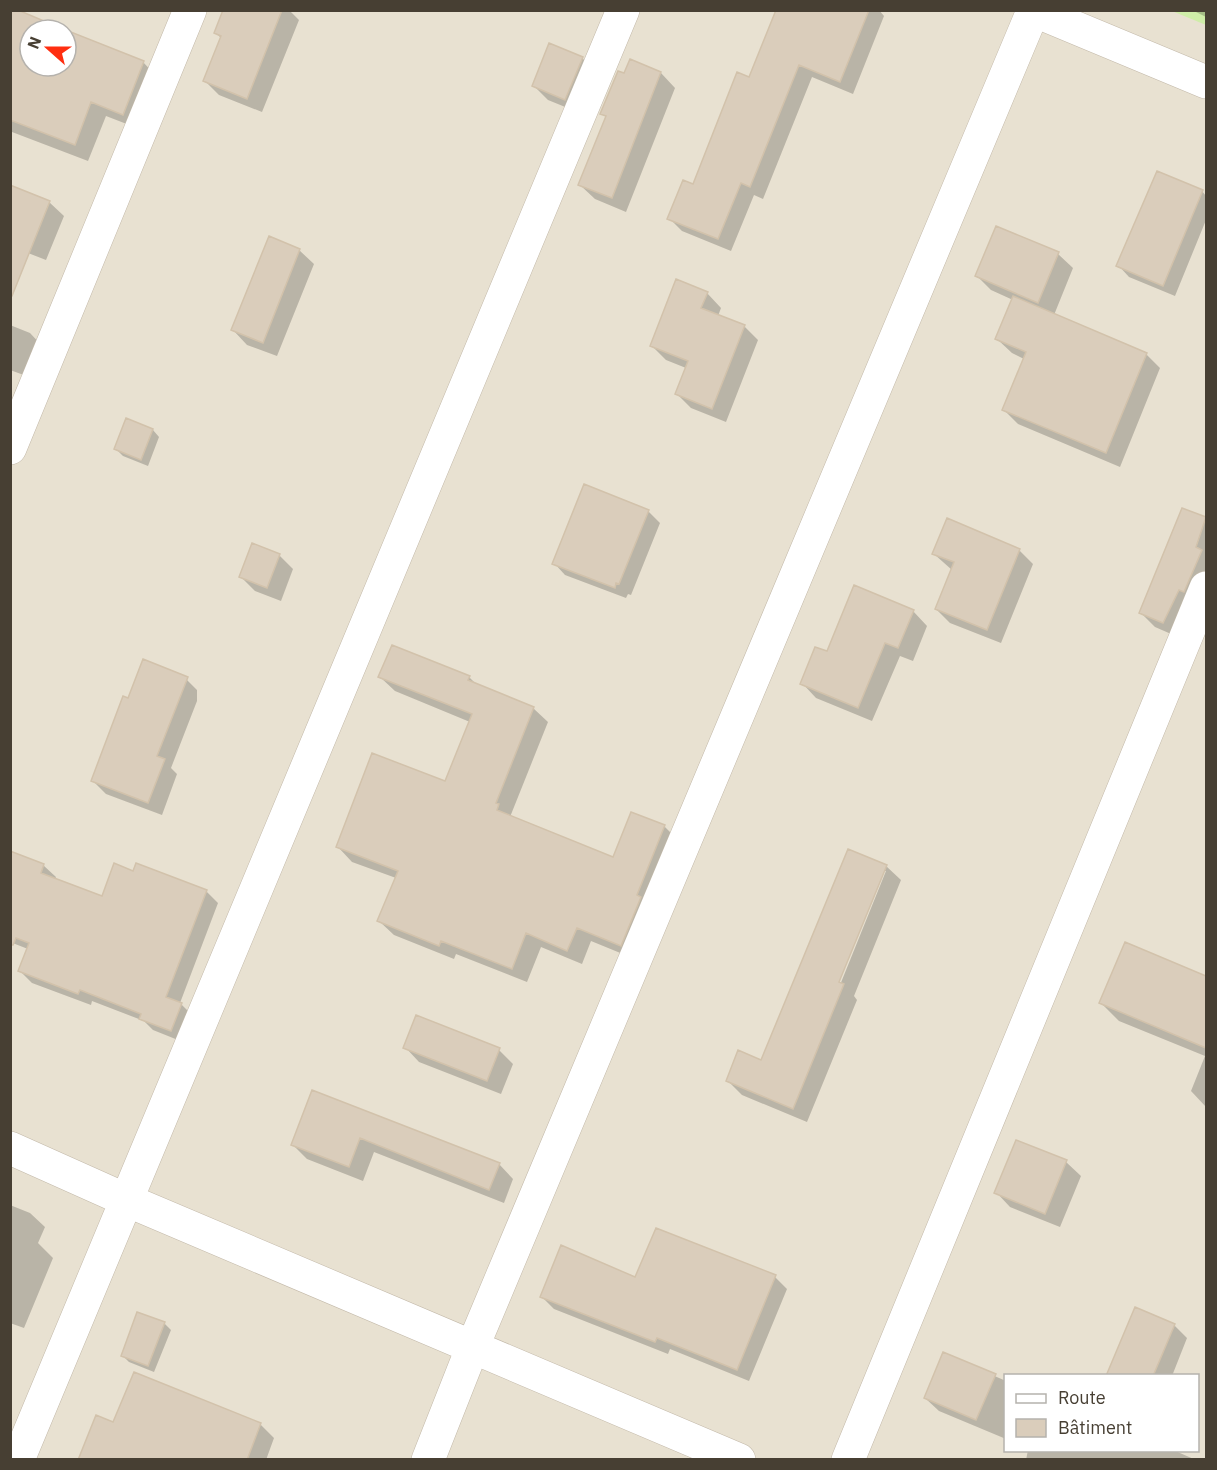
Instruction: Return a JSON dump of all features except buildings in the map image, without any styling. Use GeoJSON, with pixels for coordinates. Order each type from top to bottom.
{"type":"FeatureCollection","features":[{"type":"Feature","properties":{"kind":"street"},"geometry":{"type":"LineString","coordinates":[[10,448],[190,10]]}},
{"type":"Feature","properties":{"kind":"street"},"geometry":{"type":"LineString","coordinates":[[18,1460],[124,1199],[623,10]]}},
{"type":"Feature","properties":{"kind":"street"},"geometry":{"type":"LineString","coordinates":[[428,1460],[473,1346],[1033,11],[1206,82]]}},
{"type":"Feature","properties":{"kind":"street"},"geometry":{"type":"LineString","coordinates":[[848,1460],[1206,588]]}},
{"type":"Feature","properties":{"kind":"street"},"geometry":{"type":"LineString","coordinates":[[10,1148],[124,1199],[739,1460]]}},
{"type":"Feature","properties":{"kind":"shaded area"},"geometry":{"type":"Polygon","coordinates":[[[11,11],[1206,11],[1206,1459],[11,1459],[11,11]]]}},
{"type":"Feature","properties":{"kind":"green space"},"geometry":{"type":"Polygon","coordinates":[[[1172,11],[1206,11],[1206,25],[1172,11]]]}}]}
